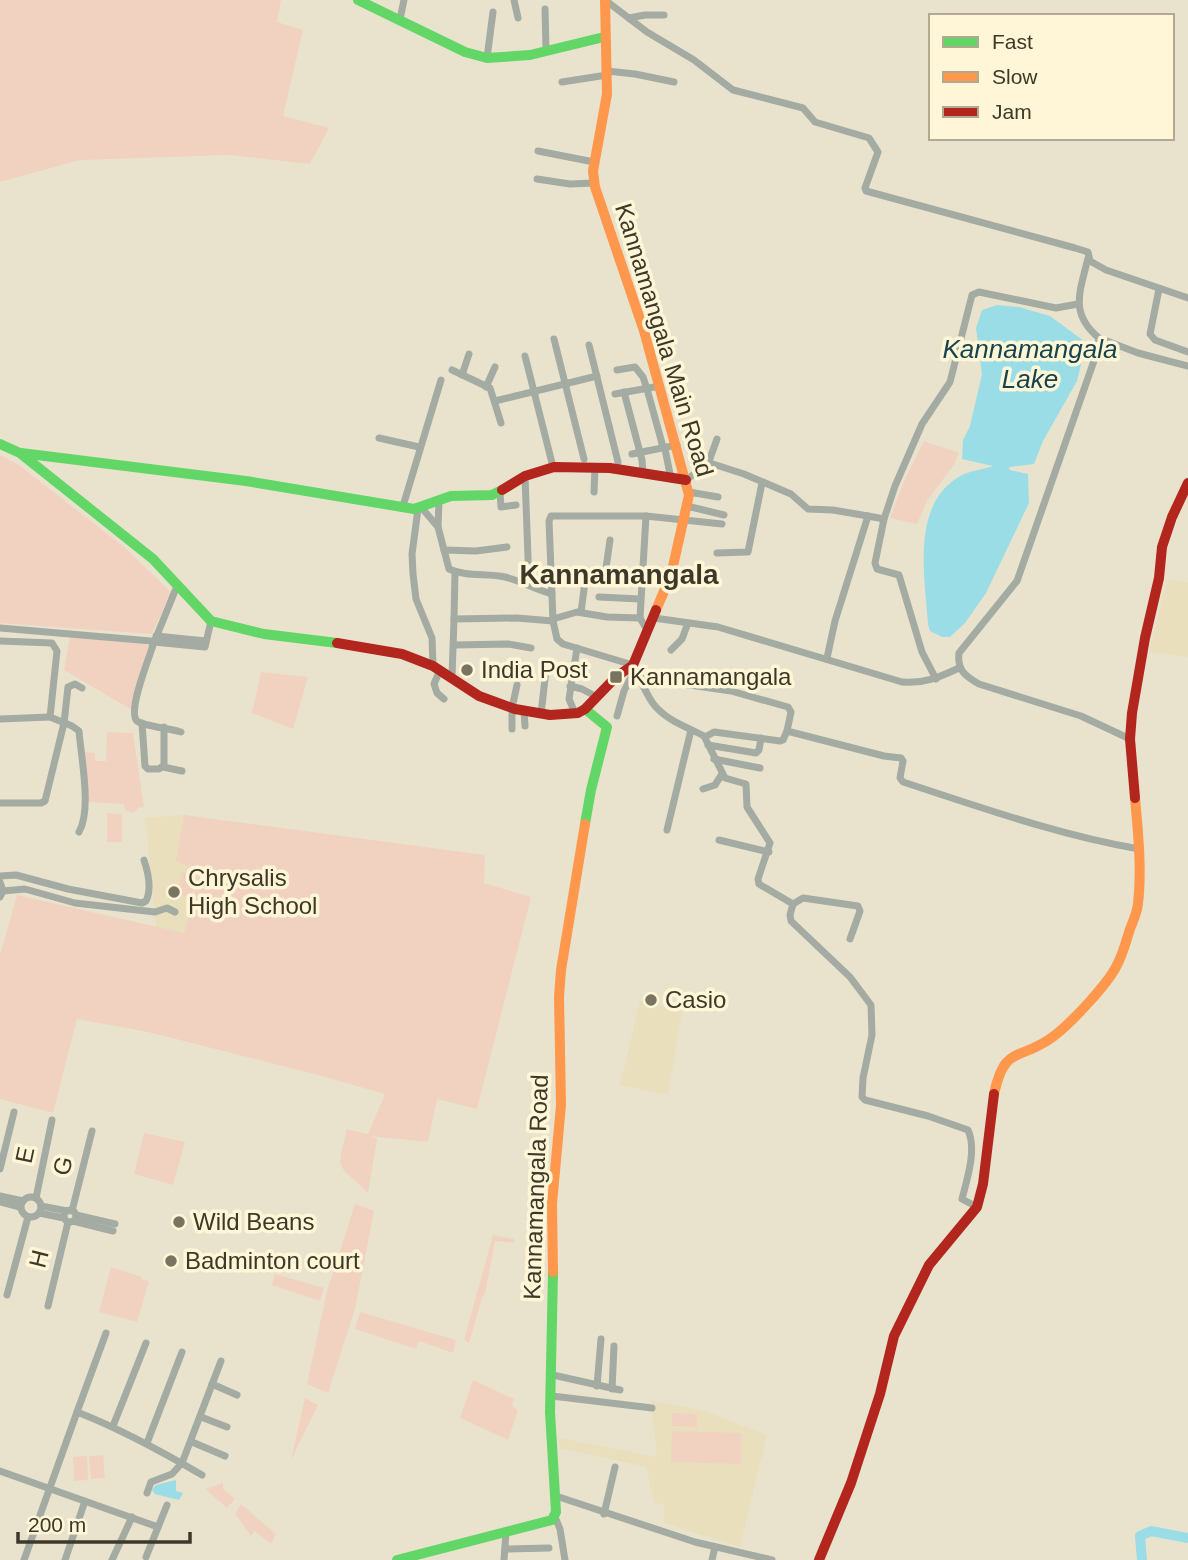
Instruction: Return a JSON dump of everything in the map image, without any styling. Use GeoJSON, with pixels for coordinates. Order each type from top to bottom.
{"type":"FeatureCollection","features":[{"type":"Feature","properties":{"kind":"street"},"geometry":{"type":"LineString","coordinates":[[358,0],[467,52],[487,58],[547,50],[604,37]]}},
{"type":"Feature","properties":{"kind":"street"},"geometry":{"type":"LineString","coordinates":[[400,19],[404,0]]}},
{"type":"Feature","properties":{"kind":"street"},"geometry":{"type":"LineString","coordinates":[[514,0],[518,18]]}},
{"type":"Feature","properties":{"kind":"street"},"geometry":{"type":"LineString","coordinates":[[604,0],[647,32],[694,60],[733,90],[803,108],[815,122],[869,138],[878,152],[864,188],[866,191],[1088,252],[1090,261],[1106,270],[1188,298]]}},
{"type":"Feature","properties":{"kind":"street","name":"Kannamangala Main Road"},"geometry":{"type":"LineString","coordinates":[[580,711],[617,677],[633,668],[671,575],[690,492],[620,253],[594,183],[594,162],[607,94],[604,0]]}},
{"type":"Feature","properties":{"kind":"street"},"geometry":{"type":"LineString","coordinates":[[545,9],[547,50]]}},
{"type":"Feature","properties":{"kind":"street"},"geometry":{"type":"LineString","coordinates":[[487,58],[493,12]]}},
{"type":"Feature","properties":{"kind":"street"},"geometry":{"type":"LineString","coordinates":[[629,18],[664,15]]}},
{"type":"Feature","properties":{"kind":"street"},"geometry":{"type":"LineString","coordinates":[[562,82],[607,73],[635,74],[674,82]]}},
{"type":"Feature","properties":{"kind":"street"},"geometry":{"type":"LineString","coordinates":[[538,151],[594,162]]}},
{"type":"Feature","properties":{"kind":"street"},"geometry":{"type":"LineString","coordinates":[[537,178],[570,184],[594,183]]}},
{"type":"Feature","properties":{"kind":"street"},"geometry":{"type":"LineString","coordinates":[[1089,257],[1079,304],[1081,318],[1087,327],[1099,338],[1138,353],[1188,366]]}},
{"type":"Feature","properties":{"kind":"street"},"geometry":{"type":"LineString","coordinates":[[1159,289],[1150,334],[1155,340],[1188,352]]}},
{"type":"Feature","properties":{"kind":"street"},"geometry":{"type":"LineString","coordinates":[[936,679],[922,652],[899,575],[877,569],[875,563],[884,519],[895,486],[922,424],[950,382],[972,295],[979,292],[1056,308],[1079,304]]}},
{"type":"Feature","properties":{"kind":"street"},"geometry":{"type":"LineString","coordinates":[[1099,338],[1096,355],[1017,581],[959,653],[959,668],[979,684],[1081,716],[1130,739]]}},
{"type":"Feature","properties":{"kind":"street"},"geometry":{"type":"LineString","coordinates":[[554,339],[584,459]]}},
{"type":"Feature","properties":{"kind":"street"},"geometry":{"type":"LineString","coordinates":[[589,345],[618,462]]}},
{"type":"Feature","properties":{"kind":"street"},"geometry":{"type":"LineString","coordinates":[[462,375],[469,354]]}},
{"type":"Feature","properties":{"kind":"street"},"geometry":{"type":"LineString","coordinates":[[525,356],[553,467]]}},
{"type":"Feature","properties":{"kind":"street"},"geometry":{"type":"LineString","coordinates":[[486,387],[495,367]]}},
{"type":"Feature","properties":{"kind":"street"},"geometry":{"type":"LineString","coordinates":[[617,370],[635,367],[643,377],[665,449],[671,479]]}},
{"type":"Feature","properties":{"kind":"street"},"geometry":{"type":"LineString","coordinates":[[452,370],[490,388],[501,423]]}},
{"type":"Feature","properties":{"kind":"street"},"geometry":{"type":"LineString","coordinates":[[495,401],[597,376]]}},
{"type":"Feature","properties":{"kind":"street"},"geometry":{"type":"LineString","coordinates":[[402,506],[441,380]]}},
{"type":"Feature","properties":{"kind":"street"},"geometry":{"type":"LineString","coordinates":[[615,394],[660,386]]}},
{"type":"Feature","properties":{"kind":"street"},"geometry":{"type":"LineString","coordinates":[[624,392],[636,454],[643,474]]}},
{"type":"Feature","properties":{"kind":"street"},"geometry":{"type":"LineString","coordinates":[[379,438],[419,447]]}},
{"type":"Feature","properties":{"kind":"street"},"geometry":{"type":"LineString","coordinates":[[20,453],[246,481],[420,508],[451,496],[487,496],[525,476],[553,467],[595,467],[686,480],[708,464],[717,439]]}},
{"type":"Feature","properties":{"kind":"street"},"geometry":{"type":"LineString","coordinates":[[0,444],[20,453],[140,548],[211,621],[264,634],[348,644],[402,654],[436,668],[479,695],[524,711],[541,714],[580,711]]}},
{"type":"Feature","properties":{"kind":"street"},"geometry":{"type":"LineString","coordinates":[[636,454],[677,445]]}},
{"type":"Feature","properties":{"kind":"street"},"geometry":{"type":"LineString","coordinates":[[708,464],[744,474],[791,494],[808,509],[833,510],[884,519]]}},
{"type":"Feature","properties":{"kind":"street"},"geometry":{"type":"LineString","coordinates":[[594,492],[595,467]]}},
{"type":"Feature","properties":{"kind":"street"},"geometry":{"type":"LineString","coordinates":[[525,476],[529,584]]}},
{"type":"Feature","properties":{"kind":"street"},"geometry":{"type":"LineString","coordinates":[[718,553],[748,552],[762,482]]}},
{"type":"Feature","properties":{"kind":"street"},"geometry":{"type":"LineString","coordinates":[[819,1560],[851,1483],[880,1394],[894,1336],[929,1265],[977,1207],[983,1184],[990,1107],[1006,1061],[1012,1055],[1034,1049],[1076,1017],[1116,966],[1138,906],[1139,849],[1130,739],[1132,713],[1145,638],[1160,578],[1161,547],[1171,517],[1188,483]]}},
{"type":"Feature","properties":{"kind":"street"},"geometry":{"type":"LineString","coordinates":[[499,492],[501,507],[516,505]]}},
{"type":"Feature","properties":{"kind":"street"},"geometry":{"type":"LineString","coordinates":[[690,492],[718,497]]}},
{"type":"Feature","properties":{"kind":"street"},"geometry":{"type":"LineString","coordinates":[[439,500],[438,527],[447,567],[455,572],[502,577],[552,594]]}},
{"type":"Feature","properties":{"kind":"street"},"geometry":{"type":"LineString","coordinates":[[687,506],[724,515]]}},
{"type":"Feature","properties":{"kind":"street"},"geometry":{"type":"LineString","coordinates":[[420,508],[438,527]]}},
{"type":"Feature","properties":{"kind":"street"},"geometry":{"type":"LineString","coordinates":[[420,508],[412,554],[412,574],[416,598],[432,638],[436,668],[434,684],[444,699]]}},
{"type":"Feature","properties":{"kind":"street"},"geometry":{"type":"LineString","coordinates":[[722,524],[646,516],[551,516],[553,620],[556,639],[563,644],[633,668],[659,710],[707,741],[757,753],[760,750],[761,738]]}},
{"type":"Feature","properties":{"kind":"street"},"geometry":{"type":"LineString","coordinates":[[646,516],[640,618],[647,630]]}},
{"type":"Feature","properties":{"kind":"street"},"geometry":{"type":"LineString","coordinates":[[827,658],[835,621],[868,516]]}},
{"type":"Feature","properties":{"kind":"street"},"geometry":{"type":"LineString","coordinates":[[581,612],[585,582],[605,575],[610,540]]}},
{"type":"Feature","properties":{"kind":"street"},"geometry":{"type":"LineString","coordinates":[[444,550],[477,551],[508,547]]}},
{"type":"Feature","properties":{"kind":"street"},"geometry":{"type":"LineString","coordinates":[[452,677],[455,572]]}},
{"type":"Feature","properties":{"kind":"street"},"geometry":{"type":"LineString","coordinates":[[177,586],[133,707],[135,718],[142,723],[181,732]]}},
{"type":"Feature","properties":{"kind":"street"},"geometry":{"type":"LineString","coordinates":[[599,597],[640,599]]}},
{"type":"Feature","properties":{"kind":"street"},"geometry":{"type":"LineString","coordinates":[[454,620],[553,620],[581,612],[607,617],[640,618]]}},
{"type":"Feature","properties":{"kind":"street"},"geometry":{"type":"LineString","coordinates":[[654,618],[718,627],[902,682],[918,683],[936,679],[959,668]]}},
{"type":"Feature","properties":{"kind":"street"},"geometry":{"type":"LineString","coordinates":[[0,628],[204,647],[211,621]]}},
{"type":"Feature","properties":{"kind":"street"},"geometry":{"type":"LineString","coordinates":[[671,650],[682,639],[688,623]]}},
{"type":"Feature","properties":{"kind":"street"},"geometry":{"type":"LineString","coordinates":[[0,640],[52,643],[55,646],[57,651],[50,717]]}},
{"type":"Feature","properties":{"kind":"street"},"geometry":{"type":"LineString","coordinates":[[454,645],[508,644],[531,648]]}},
{"type":"Feature","properties":{"kind":"street"},"geometry":{"type":"LineString","coordinates":[[577,648],[569,699],[580,711]]}},
{"type":"Feature","properties":{"kind":"street"},"geometry":{"type":"LineString","coordinates":[[617,716],[633,668]]}},
{"type":"Feature","properties":{"kind":"street"},"geometry":{"type":"LineString","coordinates":[[541,714],[545,670]]}},
{"type":"Feature","properties":{"kind":"street"},"geometry":{"type":"LineString","coordinates":[[641,678],[731,691],[788,708],[791,712],[782,741],[714,732],[707,741]]}},
{"type":"Feature","properties":{"kind":"street"},"geometry":{"type":"LineString","coordinates":[[0,803],[45,802],[64,723],[68,687],[75,684],[82,688]]}},
{"type":"Feature","properties":{"kind":"street"},"geometry":{"type":"LineString","coordinates":[[512,729],[512,708],[517,685]]}},
{"type":"Feature","properties":{"kind":"street"},"geometry":{"type":"LineString","coordinates":[[570,686],[597,697]]}},
{"type":"Feature","properties":{"kind":"street"},"geometry":{"type":"LineString","coordinates":[[524,711],[524,726]]}},
{"type":"Feature","properties":{"kind":"street","name":"Kannamangala Road"},"geometry":{"type":"LineString","coordinates":[[555,1517],[556,1496],[551,1442],[552,1204],[561,1105],[559,998],[561,970],[592,790],[607,727],[580,711]]}},
{"type":"Feature","properties":{"kind":"street"},"geometry":{"type":"LineString","coordinates":[[0,719],[50,717],[79,731],[85,809],[83,825],[79,831]]}},
{"type":"Feature","properties":{"kind":"street"},"geometry":{"type":"LineString","coordinates":[[142,723],[145,768],[163,767],[181,771]]}},
{"type":"Feature","properties":{"kind":"street"},"geometry":{"type":"LineString","coordinates":[[163,767],[164,727]]}},
{"type":"Feature","properties":{"kind":"street"},"geometry":{"type":"LineString","coordinates":[[667,831],[691,730]]}},
{"type":"Feature","properties":{"kind":"street"},"geometry":{"type":"LineString","coordinates":[[787,731],[901,758],[902,782],[1031,823],[1139,849]]}},
{"type":"Feature","properties":{"kind":"street"},"geometry":{"type":"LineString","coordinates":[[707,741],[725,778],[744,781],[746,784],[747,807],[770,844],[758,879],[760,884],[793,904]]}},
{"type":"Feature","properties":{"kind":"street"},"geometry":{"type":"LineString","coordinates":[[714,759],[760,768]]}},
{"type":"Feature","properties":{"kind":"street"},"geometry":{"type":"LineString","coordinates":[[703,789],[715,785],[722,774]]}},
{"type":"Feature","properties":{"kind":"street"},"geometry":{"type":"LineString","coordinates":[[719,840],[769,852]]}},
{"type":"Feature","properties":{"kind":"street"},"geometry":{"type":"LineString","coordinates":[[0,876],[18,876],[142,903],[149,895],[148,871],[144,860]]}},
{"type":"Feature","properties":{"kind":"street"},"geometry":{"type":"LineString","coordinates":[[18,876],[18,890]]}},
{"type":"Feature","properties":{"kind":"street"},"geometry":{"type":"LineString","coordinates":[[0,882],[1,894],[25,889],[75,904],[155,912],[167,908],[176,912]]}},
{"type":"Feature","properties":{"kind":"street"},"geometry":{"type":"LineString","coordinates":[[850,939],[860,911],[858,906],[803,898],[793,904],[790,915],[792,921],[850,977],[871,1005],[872,1035],[862,1097],[968,1130],[971,1137],[970,1163],[962,1199],[977,1207]]}},
{"type":"Feature","properties":{"kind":"street"},"geometry":{"type":"LineString","coordinates":[[0,1169],[15,1112]]}},
{"type":"Feature","properties":{"kind":"street","name":"E"},"geometry":{"type":"LineString","coordinates":[[36,1198],[52,1120]]}},
{"type":"Feature","properties":{"kind":"street","name":"G"},"geometry":{"type":"LineString","coordinates":[[70,1216],[92,1131]]}},
{"type":"Feature","properties":{"kind":"street"},"geometry":{"type":"LineString","coordinates":[[0,1196],[22,1204]]}},
{"type":"Feature","properties":{"kind":"street"},"geometry":{"type":"LineString","coordinates":[[22,1204],[29,1197],[36,1198],[41,1210]]}},
{"type":"Feature","properties":{"kind":"street"},"geometry":{"type":"LineString","coordinates":[[0,1202],[22,1204]]}},
{"type":"Feature","properties":{"kind":"street"},"geometry":{"type":"LineString","coordinates":[[22,1204],[23,1214],[28,1217],[34,1217],[41,1210]]}},
{"type":"Feature","properties":{"kind":"street"},"geometry":{"type":"LineString","coordinates":[[41,1210],[114,1227]]}},
{"type":"Feature","properties":{"kind":"street","name":"H"},"geometry":{"type":"LineString","coordinates":[[48,1306],[70,1216]]}},
{"type":"Feature","properties":{"kind":"street"},"geometry":{"type":"LineString","coordinates":[[7,1295],[28,1217]]}},
{"type":"Feature","properties":{"kind":"street"},"geometry":{"type":"LineString","coordinates":[[24,1560],[106,1333]]}},
{"type":"Feature","properties":{"kind":"street"},"geometry":{"type":"LineString","coordinates":[[597,1386],[601,1339]]}},
{"type":"Feature","properties":{"kind":"street"},"geometry":{"type":"LineString","coordinates":[[113,1426],[146,1343]]}},
{"type":"Feature","properties":{"kind":"street"},"geometry":{"type":"LineString","coordinates":[[553,1375],[616,1389],[614,1346]]}},
{"type":"Feature","properties":{"kind":"street"},"geometry":{"type":"LineString","coordinates":[[147,1443],[182,1352]]}},
{"type":"Feature","properties":{"kind":"street"},"geometry":{"type":"LineString","coordinates":[[147,1493],[151,1482],[172,1474],[182,1463],[221,1361]]}},
{"type":"Feature","properties":{"kind":"street"},"geometry":{"type":"LineString","coordinates":[[212,1384],[237,1395]]}},
{"type":"Feature","properties":{"kind":"street"},"geometry":{"type":"LineString","coordinates":[[552,1396],[652,1408]]}},
{"type":"Feature","properties":{"kind":"street"},"geometry":{"type":"LineString","coordinates":[[77,1412],[147,1443],[202,1475]]}},
{"type":"Feature","properties":{"kind":"street"},"geometry":{"type":"LineString","coordinates":[[201,1417],[227,1427]]}},
{"type":"Feature","properties":{"kind":"street"},"geometry":{"type":"LineString","coordinates":[[192,1442],[225,1456]]}},
{"type":"Feature","properties":{"kind":"street"},"geometry":{"type":"LineString","coordinates":[[604,1514],[615,1467]]}},
{"type":"Feature","properties":{"kind":"street"},"geometry":{"type":"LineString","coordinates":[[0,1471],[158,1527]]}},
{"type":"Feature","properties":{"kind":"street"},"geometry":{"type":"LineString","coordinates":[[556,1496],[736,1556],[772,1560]]}},
{"type":"Feature","properties":{"kind":"street"},"geometry":{"type":"LineString","coordinates":[[65,1560],[85,1501]]}},
{"type":"Feature","properties":{"kind":"street"},"geometry":{"type":"LineString","coordinates":[[146,1557],[167,1505]]}},
{"type":"Feature","properties":{"kind":"street"},"geometry":{"type":"LineString","coordinates":[[112,1560],[132,1517]]}},
{"type":"Feature","properties":{"kind":"street"},"geometry":{"type":"LineString","coordinates":[[397,1560],[552,1520],[555,1517],[565,1560]]}},
{"type":"Feature","properties":{"kind":"street"},"geometry":{"type":"LineString","coordinates":[[504,1560],[506,1532]]}},
{"type":"Feature","properties":{"kind":"street"},"geometry":{"type":"LineString","coordinates":[[505,1549],[549,1548]]}},
{"type":"Feature","properties":{"kind":"street"},"geometry":{"type":"LineString","coordinates":[[712,1560],[715,1548]]}},
{"type":"Feature","properties":{"kind":"shaded area"},"geometry":{"type":"Polygon","coordinates":[[[0,0],[281,0],[277,22],[303,30],[283,116],[329,128],[310,164],[229,155],[80,160],[0,182],[0,0]]]}},
{"type":"Feature","properties":{"kind":"shaded area"},"geometry":{"type":"Polygon","coordinates":[[[924,441],[959,453],[955,463],[927,501],[917,524],[890,518],[905,479],[924,441]]]}},
{"type":"Feature","properties":{"kind":"shaded area"},"geometry":{"type":"Polygon","coordinates":[[[0,455],[19,465],[124,547],[171,592],[152,634],[0,623],[0,455]]]}},
{"type":"Feature","properties":{"kind":"shaded area"},"geometry":{"type":"Polygon","coordinates":[[[1167,580],[1188,582],[1188,657],[1149,652],[1167,580]]]}},
{"type":"Feature","properties":{"kind":"shaded area"},"geometry":{"type":"Polygon","coordinates":[[[70,637],[150,645],[132,710],[64,670],[70,637]]]}},
{"type":"Feature","properties":{"kind":"shaded area"},"geometry":{"type":"Polygon","coordinates":[[[261,672],[308,677],[293,729],[252,713],[261,672]]]}},
{"type":"Feature","properties":{"kind":"shaded area"},"geometry":{"type":"Polygon","coordinates":[[[107,732],[133,733],[144,807],[133,813],[126,811],[123,804],[88,802],[85,752],[95,753],[95,761],[106,761],[107,732]]]}},
{"type":"Feature","properties":{"kind":"shaded area"},"geometry":{"type":"Polygon","coordinates":[[[107,813],[122,814],[122,842],[107,842],[107,813]]]}},
{"type":"Feature","properties":{"kind":"shaded area","name":"Chrysalis High School"},"geometry":{"type":"Polygon","coordinates":[[[184,815],[200,871],[184,933],[156,927],[145,818],[184,815]]]}},
{"type":"Feature","properties":{"kind":"shaded area"},"geometry":{"type":"Polygon","coordinates":[[[184,815],[485,855],[484,883],[531,897],[477,1109],[437,1099],[428,1142],[370,1136],[377,1139],[368,1193],[342,1167],[341,1154],[347,1129],[368,1134],[385,1094],[318,1075],[148,1032],[77,1019],[53,1113],[0,1099],[0,955],[17,895],[184,933],[200,872],[176,861],[184,815]]]}},
{"type":"Feature","properties":{"kind":"shaded area"},"geometry":{"type":"Polygon","coordinates":[[[182,871],[197,874],[191,898],[177,895],[182,871]]]}},
{"type":"Feature","properties":{"kind":"shaded area"},"geometry":{"type":"Polygon","coordinates":[[[640,1001],[682,1011],[668,1095],[620,1085],[640,1001]]]}},
{"type":"Feature","properties":{"kind":"shaded area"},"geometry":{"type":"Polygon","coordinates":[[[144,1133],[185,1142],[173,1185],[134,1174],[144,1133]]]}},
{"type":"Feature","properties":{"kind":"shaded area"},"geometry":{"type":"Polygon","coordinates":[[[355,1204],[374,1211],[355,1309],[328,1393],[307,1384],[327,1291],[355,1204]]]}},
{"type":"Feature","properties":{"kind":"shaded area"},"geometry":{"type":"Polygon","coordinates":[[[493,1235],[514,1239],[514,1243],[495,1241],[485,1294],[469,1343],[464,1340],[493,1235]]]}},
{"type":"Feature","properties":{"kind":"shaded area"},"geometry":{"type":"Polygon","coordinates":[[[111,1267],[149,1281],[137,1322],[99,1312],[111,1267]]]}},
{"type":"Feature","properties":{"kind":"shaded area"},"geometry":{"type":"Polygon","coordinates":[[[275,1274],[324,1288],[320,1301],[272,1285],[275,1274]]]}},
{"type":"Feature","properties":{"kind":"shaded area"},"geometry":{"type":"Polygon","coordinates":[[[360,1312],[456,1340],[453,1353],[419,1341],[416,1349],[355,1329],[360,1312]]]}},
{"type":"Feature","properties":{"kind":"shaded area"},"geometry":{"type":"Polygon","coordinates":[[[473,1380],[514,1399],[512,1406],[518,1410],[508,1440],[460,1418],[473,1380]]]}},
{"type":"Feature","properties":{"kind":"shaded area"},"geometry":{"type":"Polygon","coordinates":[[[305,1398],[318,1405],[291,1460],[305,1398]]]}},
{"type":"Feature","properties":{"kind":"shaded area"},"geometry":{"type":"Polygon","coordinates":[[[651,1400],[707,1412],[767,1435],[740,1547],[664,1523],[664,1504],[654,1503],[646,1467],[560,1448],[559,1438],[657,1457],[651,1400]]]}},
{"type":"Feature","properties":{"kind":"shaded area"},"geometry":{"type":"Polygon","coordinates":[[[672,1413],[697,1414],[697,1427],[672,1426],[672,1413]]]}},
{"type":"Feature","properties":{"kind":"shaded area"},"geometry":{"type":"Polygon","coordinates":[[[672,1431],[741,1433],[741,1464],[671,1462],[672,1431]]]}},
{"type":"Feature","properties":{"kind":"shaded area"},"geometry":{"type":"Polygon","coordinates":[[[103,1455],[105,1478],[91,1479],[89,1456],[103,1455]]]}},
{"type":"Feature","properties":{"kind":"shaded area"},"geometry":{"type":"Polygon","coordinates":[[[87,1456],[88,1480],[74,1481],[73,1457],[87,1456]]]}},
{"type":"Feature","properties":{"kind":"shaded area"},"geometry":{"type":"Polygon","coordinates":[[[223,1483],[223,1489],[235,1499],[227,1508],[205,1489],[223,1483]]]}},
{"type":"Feature","properties":{"kind":"shaded area"},"geometry":{"type":"Polygon","coordinates":[[[241,1504],[276,1534],[271,1544],[255,1531],[251,1536],[235,1514],[241,1504]]]}},
{"type":"Feature","properties":{"kind":"water","name":"Kannamangala Lake"},"geometry":{"type":"Polygon","coordinates":[[[997,305],[1019,307],[1050,316],[1084,341],[1083,356],[1077,381],[1043,441],[1034,464],[1009,467],[1010,470],[1028,474],[1029,503],[986,593],[965,623],[950,637],[942,637],[930,631],[928,624],[924,565],[927,525],[942,491],[969,472],[993,466],[962,459],[963,440],[970,426],[982,374],[976,328],[982,310],[997,305]]]}},
{"type":"Feature","properties":{"kind":"water"},"geometry":{"type":"Polygon","coordinates":[[[176,1480],[176,1491],[183,1493],[179,1500],[155,1494],[152,1490],[156,1485],[176,1480]]]}},
{"type":"Feature","properties":{"kind":"waterway"},"geometry":{"type":"LineString","coordinates":[[1142,1560],[1140,1536],[1151,1531],[1188,1538]]}},
{"type":"Feature","properties":{"kind":"traffic: fast"},"geometry":{"type":"LineString","coordinates":[[358,0],[465,52],[487,58],[530,55],[604,37]]}},
{"type":"Feature","properties":{"kind":"traffic: fast"},"geometry":{"type":"LineString","coordinates":[[0,444],[20,453],[153,559],[211,621],[264,634],[337,643]]}},
{"type":"Feature","properties":{"kind":"traffic: fast"},"geometry":{"type":"LineString","coordinates":[[21,453],[246,481],[414,509],[451,496],[492,495],[502,490]]}},
{"type":"Feature","properties":{"kind":"traffic: fast"},"geometry":{"type":"LineString","coordinates":[[585,709],[607,727],[585,824]]}},
{"type":"Feature","properties":{"kind":"traffic: fast"},"geometry":{"type":"LineString","coordinates":[[397,1560],[552,1520],[556,1512],[550,1412],[553,1272]]}},
{"type":"Feature","properties":{"kind":"traffic: slow"},"geometry":{"type":"LineString","coordinates":[[605,0],[607,94],[593,171],[595,187],[644,331],[689,495],[671,575],[656,610]]}},
{"type":"Feature","properties":{"kind":"traffic: slow"},"geometry":{"type":"LineString","coordinates":[[994,1094],[998,1078],[1009,1060],[1042,1044],[1061,1030],[1098,992],[1119,961],[1138,904],[1140,864],[1135,798]]}},
{"type":"Feature","properties":{"kind":"traffic: slow"},"geometry":{"type":"LineString","coordinates":[[553,1272],[552,1204],[561,1105],[559,997],[585,824]]}},
{"type":"Feature","properties":{"kind":"traffic: jam"},"geometry":{"type":"LineString","coordinates":[[502,490],[525,476],[554,467],[610,468],[686,480]]}},
{"type":"Feature","properties":{"kind":"traffic: jam"},"geometry":{"type":"LineString","coordinates":[[1135,798],[1130,739],[1132,713],[1159,578],[1162,547],[1188,483]]}},
{"type":"Feature","properties":{"kind":"traffic: jam"},"geometry":{"type":"LineString","coordinates":[[337,643],[402,654],[433,666],[479,696],[515,709],[550,715],[578,713],[616,677],[633,665],[656,610]]}},
{"type":"Feature","properties":{"kind":"traffic: jam"},"geometry":{"type":"LineString","coordinates":[[819,1560],[851,1483],[880,1394],[894,1336],[929,1265],[977,1207],[983,1184],[994,1094]]}},
{"type":"Feature","properties":{"kind":"place","name":"India Post"},"geometry":{"type":"Point","coordinates":[467,670]}},
{"type":"Feature","properties":{"kind":"place","name":"Kannamangala"},"geometry":{"type":"Point","coordinates":[616,677]}},
{"type":"Feature","properties":{"kind":"place","name":"Chrysalis High School"},"geometry":{"type":"Point","coordinates":[174,892]}},
{"type":"Feature","properties":{"kind":"place","name":"Casio"},"geometry":{"type":"Point","coordinates":[651,1000]}},
{"type":"Feature","properties":{"kind":"place","name":"Wild Beans"},"geometry":{"type":"Point","coordinates":[179,1222]}},
{"type":"Feature","properties":{"kind":"place","name":"Badminton court"},"geometry":{"type":"Point","coordinates":[171,1261]}},
{"type":"Feature","properties":{"kind":"district","name":"Kannamangala"},"geometry":{"type":"Point","coordinates":[619,574]}}]}
